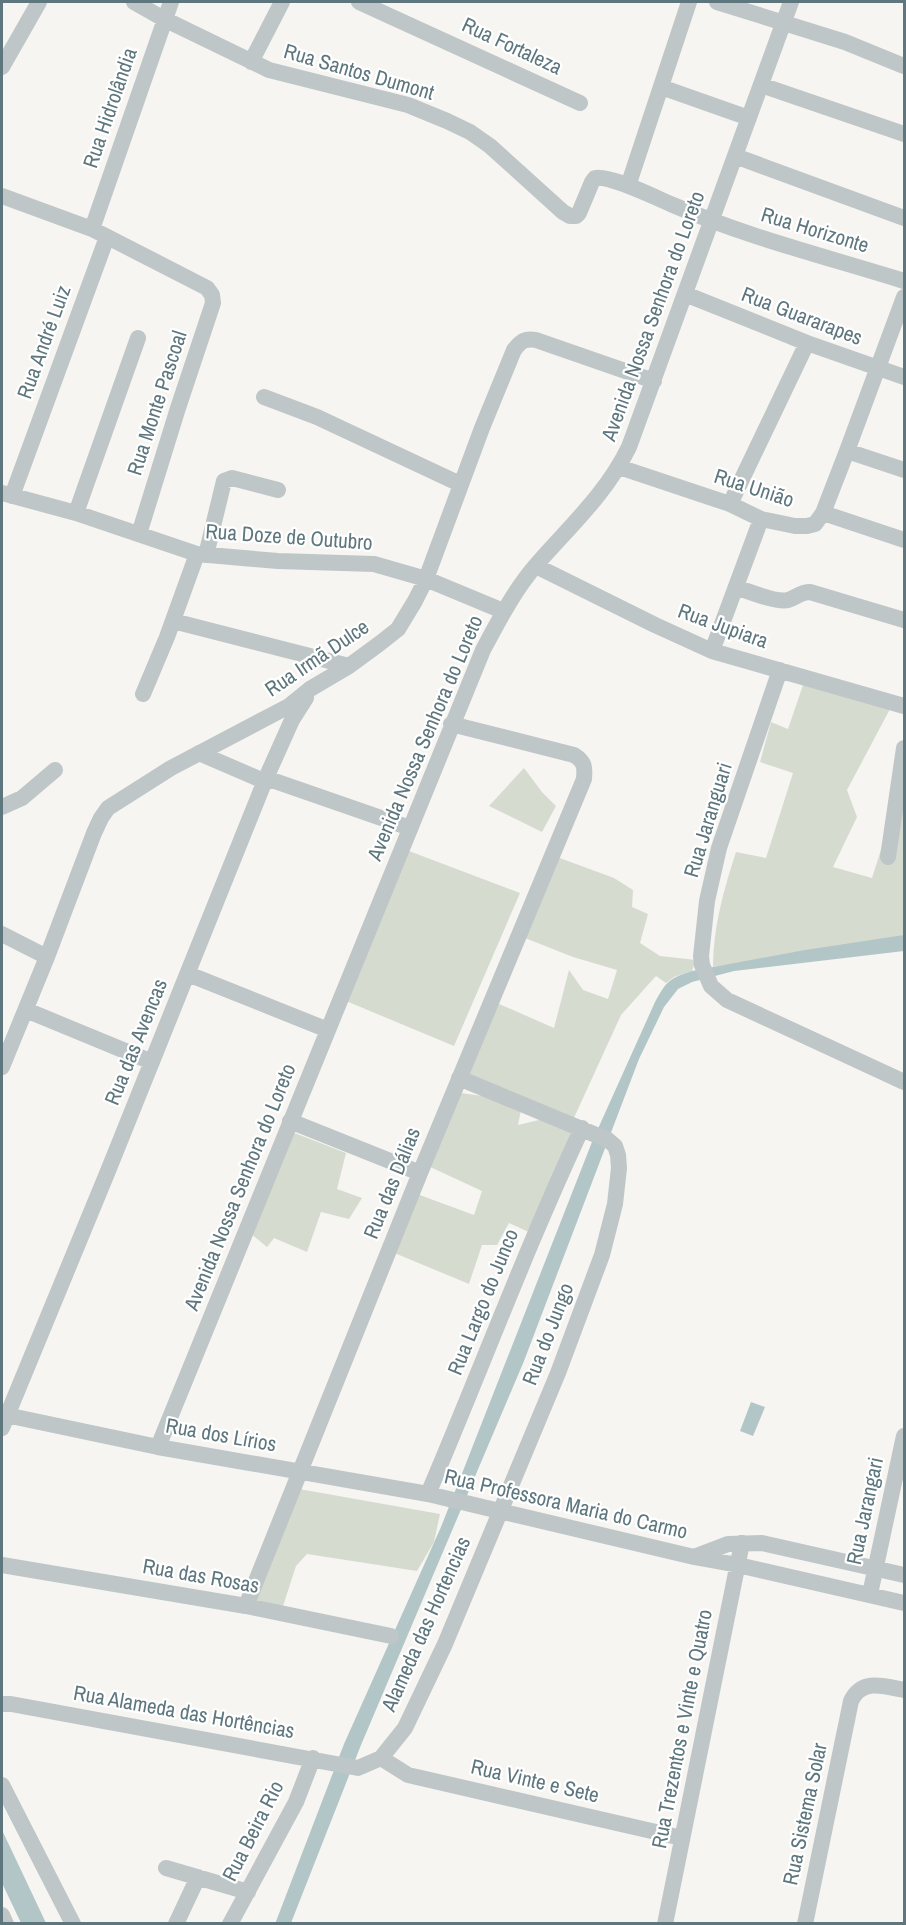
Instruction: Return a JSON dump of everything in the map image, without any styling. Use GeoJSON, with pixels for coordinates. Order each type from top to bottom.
{"type":"FeatureCollection","features":[{"type":"Feature","properties":{"kind":"street"},"geometry":{"type":"LineString","coordinates":[[2,67],[39,2]]}},
{"type":"Feature","properties":{"kind":"street","name":"Rua Santos Dumont"},"geometry":{"type":"LineString","coordinates":[[134,2],[269,70],[408,105],[470,132],[490,146],[570,216],[576,216],[579,213],[595,178],[603,177]]}},
{"type":"Feature","properties":{"kind":"street","name":"Rua Hidrolândia"},"geometry":{"type":"LineString","coordinates":[[92,229],[171,2]]}},
{"type":"Feature","properties":{"kind":"street"},"geometry":{"type":"LineString","coordinates":[[251,62],[282,2]]}},
{"type":"Feature","properties":{"kind":"street","name":"Rua Fortaleza"},"geometry":{"type":"LineString","coordinates":[[359,2],[580,103]]}},
{"type":"Feature","properties":{"kind":"street"},"geometry":{"type":"LineString","coordinates":[[628,186],[689,2]]}},
{"type":"Feature","properties":{"kind":"street"},"geometry":{"type":"LineString","coordinates":[[717,2],[784,21],[904,66]]}},
{"type":"Feature","properties":{"kind":"street","name":"Avenida Nossa Senhora do Loreto"},"geometry":{"type":"LineString","coordinates":[[158,1447],[483,650],[503,611],[536,566],[598,498],[619,467],[629,447],[791,2]]}},
{"type":"Feature","properties":{"kind":"street"},"geometry":{"type":"LineString","coordinates":[[761,85],[904,134]]}},
{"type":"Feature","properties":{"kind":"street"},"geometry":{"type":"LineString","coordinates":[[661,87],[749,118]]}},
{"type":"Feature","properties":{"kind":"street"},"geometry":{"type":"LineString","coordinates":[[735,156],[904,218]]}},
{"type":"Feature","properties":{"kind":"street","name":"Rua Horizonte"},"geometry":{"type":"LineString","coordinates":[[603,177],[712,222],[904,281]]}},
{"type":"Feature","properties":{"kind":"street"},"geometry":{"type":"LineString","coordinates":[[2,196],[92,229],[107,237]]}},
{"type":"Feature","properties":{"kind":"street","name":"Rua Monte Pascoal"},"geometry":{"type":"LineString","coordinates":[[107,237],[207,288],[213,295],[213,303],[139,534]]}},
{"type":"Feature","properties":{"kind":"street","name":"Rua André Luiz"},"geometry":{"type":"LineString","coordinates":[[7,495],[107,237]]}},
{"type":"Feature","properties":{"kind":"street","name":"Rua Guararapes"},"geometry":{"type":"LineString","coordinates":[[685,294],[807,343],[904,377]]}},
{"type":"Feature","properties":{"kind":"street"},"geometry":{"type":"LineString","coordinates":[[904,297],[823,513],[904,540]]}},
{"type":"Feature","properties":{"kind":"street"},"geometry":{"type":"LineString","coordinates":[[76,513],[138,338]]}},
{"type":"Feature","properties":{"kind":"street","name":"Rua Irmã Dulce"},"geometry":{"type":"LineString","coordinates":[[2,1067],[100,818],[108,808],[134,790],[198,753],[289,706],[310,689],[349,666],[398,629],[426,579],[460,484],[514,350],[521,341],[528,338],[536,340],[654,381]]}},
{"type":"Feature","properties":{"kind":"street"},"geometry":{"type":"LineString","coordinates":[[730,504],[807,343]]}},
{"type":"Feature","properties":{"kind":"street"},"geometry":{"type":"LineString","coordinates":[[264,397],[316,417],[460,484]]}},
{"type":"Feature","properties":{"kind":"street"},"geometry":{"type":"LineString","coordinates":[[847,451],[904,470]]}},
{"type":"Feature","properties":{"kind":"street","name":"Rua União"},"geometry":{"type":"LineString","coordinates":[[619,467],[730,504],[760,519],[807,526],[815,524],[823,513]]}},
{"type":"Feature","properties":{"kind":"street"},"geometry":{"type":"LineString","coordinates":[[143,694],[202,555],[224,481],[232,478],[278,490]]}},
{"type":"Feature","properties":{"kind":"street","name":"Rua Doze de Outubro"},"geometry":{"type":"LineString","coordinates":[[7,495],[76,513],[202,555],[278,561],[374,564],[426,579],[503,611]]}},
{"type":"Feature","properties":{"kind":"street"},"geometry":{"type":"LineString","coordinates":[[712,651],[760,519]]}},
{"type":"Feature","properties":{"kind":"street","name":"Rua Jupiara"},"geometry":{"type":"LineString","coordinates":[[536,566],[655,626],[712,651],[904,706]]}},
{"type":"Feature","properties":{"kind":"street"},"geometry":{"type":"LineString","coordinates":[[736,588],[782,600],[791,599],[801,592],[810,592],[904,620]]}},
{"type":"Feature","properties":{"kind":"street"},"geometry":{"type":"LineString","coordinates":[[173,621],[349,666]]}},
{"type":"Feature","properties":{"kind":"street","name":"Rua Jaranguari"},"geometry":{"type":"LineString","coordinates":[[780,670],[719,848],[707,901],[701,956],[709,982],[727,1000],[904,1083]]}},
{"type":"Feature","properties":{"kind":"street","name":"Rua das Avencas"},"geometry":{"type":"LineString","coordinates":[[4,1421],[108,1172],[266,778],[292,720],[310,689]]}},
{"type":"Feature","properties":{"kind":"street","name":"Rua das Dálias"},"geometry":{"type":"LineString","coordinates":[[246,1606],[420,1173],[584,779],[585,767],[582,760],[574,755],[452,724]]}},
{"type":"Feature","properties":{"kind":"street"},"geometry":{"type":"LineString","coordinates":[[888,857],[904,748]]}},
{"type":"Feature","properties":{"kind":"street"},"geometry":{"type":"LineString","coordinates":[[198,753],[248,775],[265,780],[266,778],[410,828]]}},
{"type":"Feature","properties":{"kind":"street"},"geometry":{"type":"LineString","coordinates":[[2,807],[22,798],[55,770]]}},
{"type":"Feature","properties":{"kind":"street"},"geometry":{"type":"LineString","coordinates":[[2,934],[47,957]]}},
{"type":"Feature","properties":{"kind":"street"},"geometry":{"type":"LineString","coordinates":[[188,974],[328,1030]]}},
{"type":"Feature","properties":{"kind":"street"},"geometry":{"type":"LineString","coordinates":[[26,1010],[152,1062]]}},
{"type":"Feature","properties":{"kind":"street"},"geometry":{"type":"LineString","coordinates":[[459,1078],[586,1130]]}},
{"type":"Feature","properties":{"kind":"street"},"geometry":{"type":"LineString","coordinates":[[291,1121],[420,1173]]}},
{"type":"Feature","properties":{"kind":"street","name":"Rua do Jungo"},"geometry":{"type":"LineString","coordinates":[[499,1511],[558,1373],[602,1255],[615,1204],[619,1168],[615,1146],[608,1140],[586,1130]]}},
{"type":"Feature","properties":{"kind":"street","name":"Rua Largo do Junco"},"geometry":{"type":"LineString","coordinates":[[428,1494],[533,1237],[586,1130]]}},
{"type":"Feature","properties":{"kind":"street","name":"Rua dos Lírios"},"geometry":{"type":"LineString","coordinates":[[4,1421],[428,1494]]}},
{"type":"Feature","properties":{"kind":"street","name":"Rua Jarangari"},"geometry":{"type":"LineString","coordinates":[[870,1594],[904,1436]]}},
{"type":"Feature","properties":{"kind":"street","name":"Rua Professora Maria do Carmo"},"geometry":{"type":"LineString","coordinates":[[428,1494],[694,1557],[904,1602]]}},
{"type":"Feature","properties":{"kind":"street","name":"Alameda das Hortencias"},"geometry":{"type":"LineString","coordinates":[[358,1768],[381,1758],[405,1728],[445,1644],[499,1511]]}},
{"type":"Feature","properties":{"kind":"street","name":"Rua Trezentos e Vinte e Quatro"},"geometry":{"type":"LineString","coordinates":[[665,1923],[742,1543]]}},
{"type":"Feature","properties":{"kind":"street","name":"Rua Professora Maria do Carmo"},"geometry":{"type":"LineString","coordinates":[[694,1557],[728,1544],[762,1543],[904,1575]]}},
{"type":"Feature","properties":{"kind":"street","name":"Rua das Rosas"},"geometry":{"type":"LineString","coordinates":[[2,1565],[246,1606],[391,1636]]}},
{"type":"Feature","properties":{"kind":"street","name":"Rua Sistema Solar"},"geometry":{"type":"LineString","coordinates":[[805,1923],[848,1713],[855,1694],[863,1686],[877,1685],[904,1690]]}},
{"type":"Feature","properties":{"kind":"street","name":"Rua Alameda das Hortências"},"geometry":{"type":"LineString","coordinates":[[2,1704],[313,1758],[358,1768]]}},
{"type":"Feature","properties":{"kind":"street","name":"Rua Beira Rio"},"geometry":{"type":"LineString","coordinates":[[230,1923],[296,1802],[313,1758]]}},
{"type":"Feature","properties":{"kind":"street","name":"Rua Vinte e Sete"},"geometry":{"type":"LineString","coordinates":[[381,1758],[408,1774],[682,1838]]}},
{"type":"Feature","properties":{"kind":"street"},"geometry":{"type":"LineString","coordinates":[[2,1785],[73,1923]]}},
{"type":"Feature","properties":{"kind":"street"},"geometry":{"type":"LineString","coordinates":[[166,1868],[248,1892]]}},
{"type":"Feature","properties":{"kind":"street"},"geometry":{"type":"LineString","coordinates":[[176,1923],[198,1877]]}},
{"type":"Feature","properties":{"kind":"street"},"geometry":{"type":"LineString","coordinates":[[2,1915],[6,1923]]}},
{"type":"Feature","properties":{"kind":"shaded area"},"geometry":{"type":"Polygon","coordinates":[[[803,685],[890,709],[847,790],[857,817],[833,867],[872,878],[904,777],[904,937],[713,967],[717,923],[736,852],[766,858],[793,773],[760,762],[771,722],[788,729],[803,685]]]}},
{"type":"Feature","properties":{"kind":"shaded area"},"geometry":{"type":"Polygon","coordinates":[[[524,768],[556,806],[542,832],[489,806],[524,768]]]}},
{"type":"Feature","properties":{"kind":"shaded area"},"geometry":{"type":"Polygon","coordinates":[[[409,851],[520,893],[454,1046],[346,1001],[409,851]]]}},
{"type":"Feature","properties":{"kind":"shaded area"},"geometry":{"type":"Polygon","coordinates":[[[557,857],[614,878],[633,890],[632,907],[648,914],[640,943],[660,956],[696,960],[692,971],[674,977],[666,983],[656,976],[621,1015],[573,1120],[467,1076],[497,1003],[554,1028],[569,970],[583,990],[608,999],[617,970],[573,957],[525,938],[557,857]]]}},
{"type":"Feature","properties":{"kind":"shaded area"},"geometry":{"type":"Polygon","coordinates":[[[904,935],[904,951],[734,971],[692,982],[678,989],[664,1007],[639,1059],[524,1361],[361,1745],[291,1923],[275,1924],[344,1744],[441,1527],[592,1142],[662,989],[678,976],[692,971],[904,935]]]}},
{"type":"Feature","properties":{"kind":"shaded area"},"geometry":{"type":"Polygon","coordinates":[[[460,1093],[483,1096],[521,1110],[518,1125],[543,1119],[574,1133],[531,1233],[509,1223],[497,1245],[482,1245],[469,1284],[392,1252],[417,1194],[474,1215],[482,1191],[428,1166],[460,1093]]]}},
{"type":"Feature","properties":{"kind":"shaded area"},"geometry":{"type":"Polygon","coordinates":[[[292,1132],[346,1153],[337,1189],[362,1198],[349,1219],[321,1212],[307,1252],[274,1238],[267,1247],[250,1233],[292,1132]]]}},
{"type":"Feature","properties":{"kind":"shaded area"},"geometry":{"type":"Polygon","coordinates":[[[751,1402],[765,1407],[753,1436],[740,1431],[751,1402]]]}},
{"type":"Feature","properties":{"kind":"shaded area"},"geometry":{"type":"Polygon","coordinates":[[[299,1489],[440,1514],[434,1542],[417,1571],[307,1554],[296,1566],[283,1606],[251,1602],[299,1489]]]}},
{"type":"Feature","properties":{"kind":"shaded area"},"geometry":{"type":"Polygon","coordinates":[[[2,1830],[46,1923],[21,1923],[2,1883],[2,1830]]]}}]}
